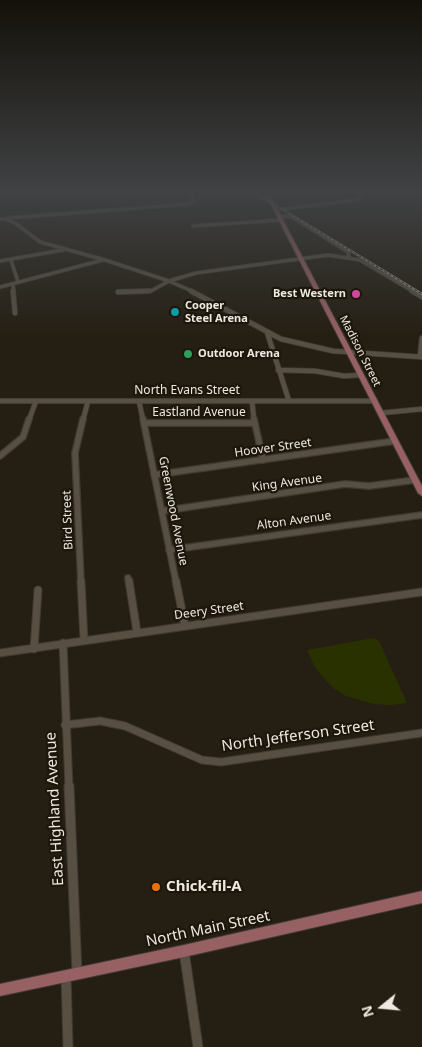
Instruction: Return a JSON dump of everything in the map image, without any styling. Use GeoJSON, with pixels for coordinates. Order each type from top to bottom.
{"type":"FeatureCollection","features":[{"type":"Feature","properties":{"kind":"main road","name":"Madison Street"},"geometry":{"type":"LineString","coordinates":[[292,240],[422,494]]}},
{"type":"Feature","properties":{"kind":"main road","name":"North Main Street"},"geometry":{"type":"LineString","coordinates":[[0,990],[184,951],[422,897]]}},
{"type":"Feature","properties":{"kind":"street"},"geometry":{"type":"LineString","coordinates":[[36,240],[169,281],[211,300],[281,339],[321,349],[421,356],[422,338]]}},
{"type":"Feature","properties":{"kind":"street"},"geometry":{"type":"LineString","coordinates":[[329,240],[348,252],[349,257]]}},
{"type":"Feature","properties":{"kind":"street"},"geometry":{"type":"LineString","coordinates":[[0,261],[65,249]]}},
{"type":"Feature","properties":{"kind":"street"},"geometry":{"type":"LineString","coordinates":[[118,292],[151,291],[169,281],[196,274],[301,257],[328,255],[349,257],[367,263],[422,297]]}},
{"type":"Feature","properties":{"kind":"street"},"geometry":{"type":"LineString","coordinates":[[11,260],[15,283],[15,313]]}},
{"type":"Feature","properties":{"kind":"street"},"geometry":{"type":"LineString","coordinates":[[0,286],[105,260]]}},
{"type":"Feature","properties":{"kind":"street"},"geometry":{"type":"LineString","coordinates":[[267,332],[289,401]]}},
{"type":"Feature","properties":{"kind":"street"},"geometry":{"type":"LineString","coordinates":[[278,370],[315,371],[344,376],[361,375]]}},
{"type":"Feature","properties":{"kind":"street","name":"North Evans Street"},"geometry":{"type":"LineString","coordinates":[[0,401],[375,401]]}},
{"type":"Feature","properties":{"kind":"street"},"geometry":{"type":"LineString","coordinates":[[0,456],[23,437],[36,401]]}},
{"type":"Feature","properties":{"kind":"street","name":"Bird Street"},"geometry":{"type":"LineString","coordinates":[[84,640],[75,453],[88,401]]}},
{"type":"Feature","properties":{"kind":"street","name":"Greenwood Avenue"},"geometry":{"type":"LineString","coordinates":[[139,401],[185,626]]}},
{"type":"Feature","properties":{"kind":"street"},"geometry":{"type":"LineString","coordinates":[[252,401],[254,423],[263,460]]}},
{"type":"Feature","properties":{"kind":"street"},"geometry":{"type":"LineString","coordinates":[[381,413],[422,410]]}},
{"type":"Feature","properties":{"kind":"street","name":"Eastland Avenue"},"geometry":{"type":"LineString","coordinates":[[144,423],[254,423]]}},
{"type":"Feature","properties":{"kind":"street","name":"Hoover Street"},"geometry":{"type":"LineString","coordinates":[[154,475],[395,441]]}},
{"type":"Feature","properties":{"kind":"street","name":"King Avenue"},"geometry":{"type":"LineString","coordinates":[[162,511],[346,484],[369,486],[415,480]]}},
{"type":"Feature","properties":{"kind":"street","name":"Alton Avenue"},"geometry":{"type":"LineString","coordinates":[[168,550],[422,515]]}},
{"type":"Feature","properties":{"kind":"street"},"geometry":{"type":"LineString","coordinates":[[128,578],[136,632]]}},
{"type":"Feature","properties":{"kind":"street"},"geometry":{"type":"LineString","coordinates":[[34,648],[38,590]]}},
{"type":"Feature","properties":{"kind":"street","name":"Deery Street"},"geometry":{"type":"LineString","coordinates":[[0,653],[422,592]]}},
{"type":"Feature","properties":{"kind":"street","name":"East Highland Avenue"},"geometry":{"type":"LineString","coordinates":[[63,643],[72,974],[68,1047]]}},
{"type":"Feature","properties":{"kind":"street","name":"North Jefferson Street"},"geometry":{"type":"LineString","coordinates":[[65,725],[100,722],[125,726],[202,760],[221,762],[422,733]]}},
{"type":"Feature","properties":{"kind":"street"},"geometry":{"type":"LineString","coordinates":[[184,951],[198,1047]]}},
{"type":"Feature","properties":{"kind":"green space"},"geometry":{"type":"Polygon","coordinates":[[[374,638],[379,641],[407,703],[374,704],[346,696],[334,689],[323,677],[315,667],[307,650],[374,638]]]}},
{"type":"Feature","properties":{"kind":"railway"},"geometry":{"type":"LineString","coordinates":[[333,240],[422,294]]}},
{"type":"Feature","properties":{"kind":"place","name":"Best Western"},"geometry":{"type":"Point","coordinates":[356,294]}},
{"type":"Feature","properties":{"kind":"place","name":"Cooper Steel Arena"},"geometry":{"type":"Point","coordinates":[175,312]}},
{"type":"Feature","properties":{"kind":"place","name":"Outdoor Arena"},"geometry":{"type":"Point","coordinates":[188,354]}},
{"type":"Feature","properties":{"kind":"place","name":"Chick-fil-A"},"geometry":{"type":"Point","coordinates":[156,887]}}]}
